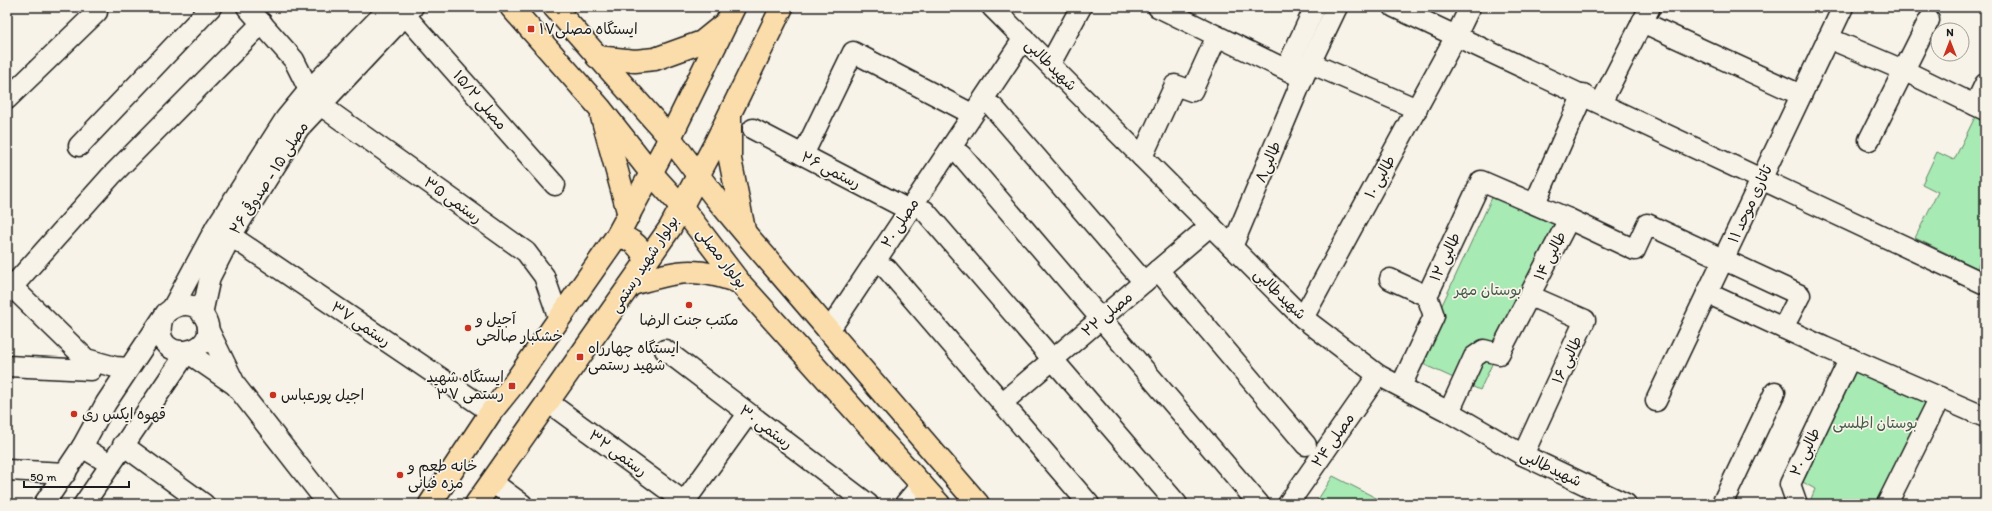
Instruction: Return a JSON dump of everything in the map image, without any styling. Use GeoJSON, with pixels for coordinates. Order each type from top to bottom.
{"type":"FeatureCollection","features":[{"type":"Feature","properties":{"kind":"main road","name":"بولوار مصلی"},"geometry":{"type":"LineString","coordinates":[[511,7],[600,108],[652,174],[681,206],[739,282],[939,504]]}},
{"type":"Feature","properties":{"kind":"main road"},"geometry":{"type":"LineString","coordinates":[[554,7],[670,138],[714,196],[828,332],[978,504]]}},
{"type":"Feature","properties":{"kind":"main road","name":"بولوار شهید رستمی"},"geometry":{"type":"LineString","coordinates":[[476,504],[670,228],[730,114],[782,7]]}},
{"type":"Feature","properties":{"kind":"main road"},"geometry":{"type":"LineString","coordinates":[[597,57],[635,61],[655,59],[702,42],[730,15]]}},
{"type":"Feature","properties":{"kind":"main road"},"geometry":{"type":"LineString","coordinates":[[430,504],[492,412],[617,236],[652,174],[730,15]]}},
{"type":"Feature","properties":{"kind":"main road"},"geometry":{"type":"LineString","coordinates":[[600,108],[629,215]]}},
{"type":"Feature","properties":{"kind":"main road"},"geometry":{"type":"LineString","coordinates":[[730,114],[730,159],[745,233]]}},
{"type":"Feature","properties":{"kind":"main road"},"geometry":{"type":"LineString","coordinates":[[617,236],[626,237],[637,244],[644,254],[646,263]]}},
{"type":"Feature","properties":{"kind":"main road"},"geometry":{"type":"LineString","coordinates":[[632,284],[671,274],[690,272],[715,275],[739,282]]}},
{"type":"Feature","properties":{"kind":"street"},"geometry":{"type":"LineString","coordinates":[[7,100],[97,12],[92,7]]}},
{"type":"Feature","properties":{"kind":"street"},"geometry":{"type":"LineString","coordinates":[[79,146],[211,7]]}},
{"type":"Feature","properties":{"kind":"street"},"geometry":{"type":"LineString","coordinates":[[247,7],[294,60],[314,97]]}},
{"type":"Feature","properties":{"kind":"street","name":"شهیدطالبی"},"geometry":{"type":"LineString","coordinates":[[992,7],[1303,318],[1378,375],[1449,412],[1523,455],[1626,504]]}},
{"type":"Feature","properties":{"kind":"street"},"geometry":{"type":"LineString","coordinates":[[1050,64],[1081,7]]}},
{"type":"Feature","properties":{"kind":"street"},"geometry":{"type":"LineString","coordinates":[[1158,7],[1286,69],[1307,70],[1417,109]]}},
{"type":"Feature","properties":{"kind":"street"},"geometry":{"type":"LineString","coordinates":[[1286,69],[1315,7]]}},
{"type":"Feature","properties":{"kind":"street","name":"طالبی۸"},"geometry":{"type":"LineString","coordinates":[[1232,247],[1307,70],[1337,7]]}},
{"type":"Feature","properties":{"kind":"street"},"geometry":{"type":"LineString","coordinates":[[1394,7],[1583,94],[1985,284]]}},
{"type":"Feature","properties":{"kind":"street","name":"طالبی ۱۰"},"geometry":{"type":"LineString","coordinates":[[1303,318],[1417,109],[1470,7]]}},
{"type":"Feature","properties":{"kind":"street","name":"تاتاری موحد ۱۱"},"geometry":{"type":"LineString","coordinates":[[1656,401],[1843,7]]}},
{"type":"Feature","properties":{"kind":"street","name":"مصلی ۱۵ - صدوقی ۲۶"},"geometry":{"type":"LineString","coordinates":[[44,504],[66,473],[106,404],[129,368],[167,314],[216,227],[286,118],[314,97],[403,10]]}},
{"type":"Feature","properties":{"kind":"street","name":"مصلی ۱۵/۲"},"geometry":{"type":"LineString","coordinates":[[403,10],[556,185]]}},
{"type":"Feature","properties":{"kind":"street"},"geometry":{"type":"LineString","coordinates":[[1601,103],[1646,14],[1801,95]]}},
{"type":"Feature","properties":{"kind":"street"},"geometry":{"type":"LineString","coordinates":[[1869,140],[1929,20]]}},
{"type":"Feature","properties":{"kind":"street"},"geometry":{"type":"LineString","coordinates":[[106,404],[89,365],[10,284],[111,176],[262,23]]}},
{"type":"Feature","properties":{"kind":"street"},"geometry":{"type":"LineString","coordinates":[[1142,157],[1175,85],[1192,91],[1217,36]]}},
{"type":"Feature","properties":{"kind":"street","name":"مصلی ۲۰"},"geometry":{"type":"LineString","coordinates":[[828,332],[917,210],[972,114],[1024,38]]}},
{"type":"Feature","properties":{"kind":"street"},"geometry":{"type":"LineString","coordinates":[[1828,38],[1903,70],[1980,108],[1985,84]]}},
{"type":"Feature","properties":{"kind":"street"},"geometry":{"type":"LineString","coordinates":[[803,155],[853,52],[972,114]]}},
{"type":"Feature","properties":{"kind":"street"},"geometry":{"type":"LineString","coordinates":[[1535,203],[1583,94]]}},
{"type":"Feature","properties":{"kind":"street","name":"مصلی ۱۵ - صدوقی ۲۶"},"geometry":{"type":"LineString","coordinates":[[205,321],[210,277],[232,236],[298,128],[314,97]]}},
{"type":"Feature","properties":{"kind":"street","name":"رستمی ۳۵"},"geometry":{"type":"LineString","coordinates":[[314,97],[526,252],[544,276],[559,319]]}},
{"type":"Feature","properties":{"kind":"street"},"geometry":{"type":"LineString","coordinates":[[992,107],[1306,444]]}},
{"type":"Feature","properties":{"kind":"street","name":"رستمی ۲۶"},"geometry":{"type":"LineString","coordinates":[[753,129],[917,210]]}},
{"type":"Feature","properties":{"kind":"street"},"geometry":{"type":"LineString","coordinates":[[961,155],[1102,318],[1259,504]]}},
{"type":"Feature","properties":{"kind":"street","name":"طالبی ۱۲"},"geometry":{"type":"LineString","coordinates":[[1401,386],[1434,316],[1427,296],[1481,181],[1535,203]]}},
{"type":"Feature","properties":{"kind":"street","name":"طالبی ۱۴"},"geometry":{"type":"LineString","coordinates":[[1449,412],[1474,357],[1484,350],[1499,354],[1569,219],[1535,203]]}},
{"type":"Feature","properties":{"kind":"street"},"geometry":{"type":"LineString","coordinates":[[917,210],[1054,359],[1177,504]]}},
{"type":"Feature","properties":{"kind":"street"},"geometry":{"type":"LineString","coordinates":[[1569,219],[1635,250],[1647,224],[1800,295],[1783,328]]}},
{"type":"Feature","properties":{"kind":"street","name":"مصلی ۲۲"},"geometry":{"type":"LineString","coordinates":[[1003,402],[1211,225]]}},
{"type":"Feature","properties":{"kind":"street","name":"رستمی ۳۷"},"geometry":{"type":"LineString","coordinates":[[232,236],[492,412]]}},
{"type":"Feature","properties":{"kind":"street"},"geometry":{"type":"LineString","coordinates":[[887,269],[1003,402],[1089,504]]}},
{"type":"Feature","properties":{"kind":"street"},"geometry":{"type":"LineString","coordinates":[[1390,279],[1427,296]]}},
{"type":"Feature","properties":{"kind":"street"},"geometry":{"type":"LineString","coordinates":[[1707,293],[1985,417]]}},
{"type":"Feature","properties":{"kind":"street","name":"طالبی ۱۶"},"geometry":{"type":"LineString","coordinates":[[1523,455],[1585,320],[1530,296]]}},
{"type":"Feature","properties":{"kind":"street"},"geometry":{"type":"LineString","coordinates":[[236,386],[187,352],[171,348],[165,343],[160,332],[167,314],[189,305],[196,308],[205,321],[236,386],[328,504]]}},
{"type":"Feature","properties":{"kind":"street"},"geometry":{"type":"LineString","coordinates":[[84,504],[187,352],[202,344],[206,337],[205,321]]}},
{"type":"Feature","properties":{"kind":"street","name":"رستمی ۳۰"},"geometry":{"type":"LineString","coordinates":[[665,350],[868,504]]}},
{"type":"Feature","properties":{"kind":"street","name":"طالبی ۲۰"},"geometry":{"type":"LineString","coordinates":[[1797,504],[1790,484],[1850,358]]}},
{"type":"Feature","properties":{"kind":"street"},"geometry":{"type":"LineString","coordinates":[[7,366],[89,365],[129,368]]}},
{"type":"Feature","properties":{"kind":"street","name":"مصلی ۲۴"},"geometry":{"type":"LineString","coordinates":[[1288,504],[1378,375]]}},
{"type":"Feature","properties":{"kind":"street"},"geometry":{"type":"LineString","coordinates":[[1722,504],[1775,392]]}},
{"type":"Feature","properties":{"kind":"street"},"geometry":{"type":"LineString","coordinates":[[1887,504],[1940,397]]}},
{"type":"Feature","properties":{"kind":"street","name":"رستمی ۳۲"},"geometry":{"type":"LineString","coordinates":[[548,402],[685,503]]}},
{"type":"Feature","properties":{"kind":"street"},"geometry":{"type":"LineString","coordinates":[[685,503],[748,414]]}},
{"type":"Feature","properties":{"kind":"street"},"geometry":{"type":"LineString","coordinates":[[123,446],[204,504]]}},
{"type":"Feature","properties":{"kind":"street"},"geometry":{"type":"LineString","coordinates":[[82,447],[110,464]]}},
{"type":"Feature","properties":{"kind":"street"},"geometry":{"type":"LineString","coordinates":[[7,470],[66,473]]}},
{"type":"Feature","properties":{"kind":"street"},"geometry":{"type":"LineString","coordinates":[[492,482],[522,504]]}},
{"type":"Feature","properties":{"kind":"street"},"geometry":{"type":"LineString","coordinates":[[906,504],[922,484]]}},
{"type":"Feature","properties":{"kind":"green space"},"geometry":{"type":"Polygon","coordinates":[[[1976,115],[1985,119],[1985,251],[1977,268],[1915,238],[1938,192],[1922,184],[1937,152],[1954,160],[1976,115]]]}},
{"type":"Feature","properties":{"kind":"green space","name":"بوستان مهر"},"geometry":{"type":"Polygon","coordinates":[[[1495,191],[1559,220],[1480,390],[1416,361],[1495,191]]]}},
{"type":"Feature","properties":{"kind":"green space","name":"بوستان اطلسی"},"geometry":{"type":"Polygon","coordinates":[[[1856,360],[1936,399],[1886,500],[1876,504],[1809,504],[1815,489],[1801,481],[1856,360]]]}},
{"type":"Feature","properties":{"kind":"green space"},"geometry":{"type":"Polygon","coordinates":[[[1333,476],[1388,504],[1315,504],[1333,476]]]}},
{"type":"Feature","properties":{"kind":"place","name":"ایستگاه مصلی۱۷"},"geometry":{"type":"Point","coordinates":[531,29]}},
{"type":"Feature","properties":{"kind":"place","name":"مكتب جنت الرضا"},"geometry":{"type":"Point","coordinates":[689,305]}},
{"type":"Feature","properties":{"kind":"place","name":"آجیل و خشکبار صالحی"},"geometry":{"type":"Point","coordinates":[468,328]}},
{"type":"Feature","properties":{"kind":"place","name":"ایستگاه چهارراه شهید رستمی"},"geometry":{"type":"Point","coordinates":[580,357]}},
{"type":"Feature","properties":{"kind":"place","name":"ایستگاه شهید رستمی ۳۷"},"geometry":{"type":"Point","coordinates":[512,386]}},
{"type":"Feature","properties":{"kind":"place","name":"اجیل پورعباس"},"geometry":{"type":"Point","coordinates":[273,395]}},
{"type":"Feature","properties":{"kind":"place","name":"قهوه ایکس ری"},"geometry":{"type":"Point","coordinates":[74,414]}},
{"type":"Feature","properties":{"kind":"place","name":"خانه طعم و مزه فیانی"},"geometry":{"type":"Point","coordinates":[400,475]}}]}
